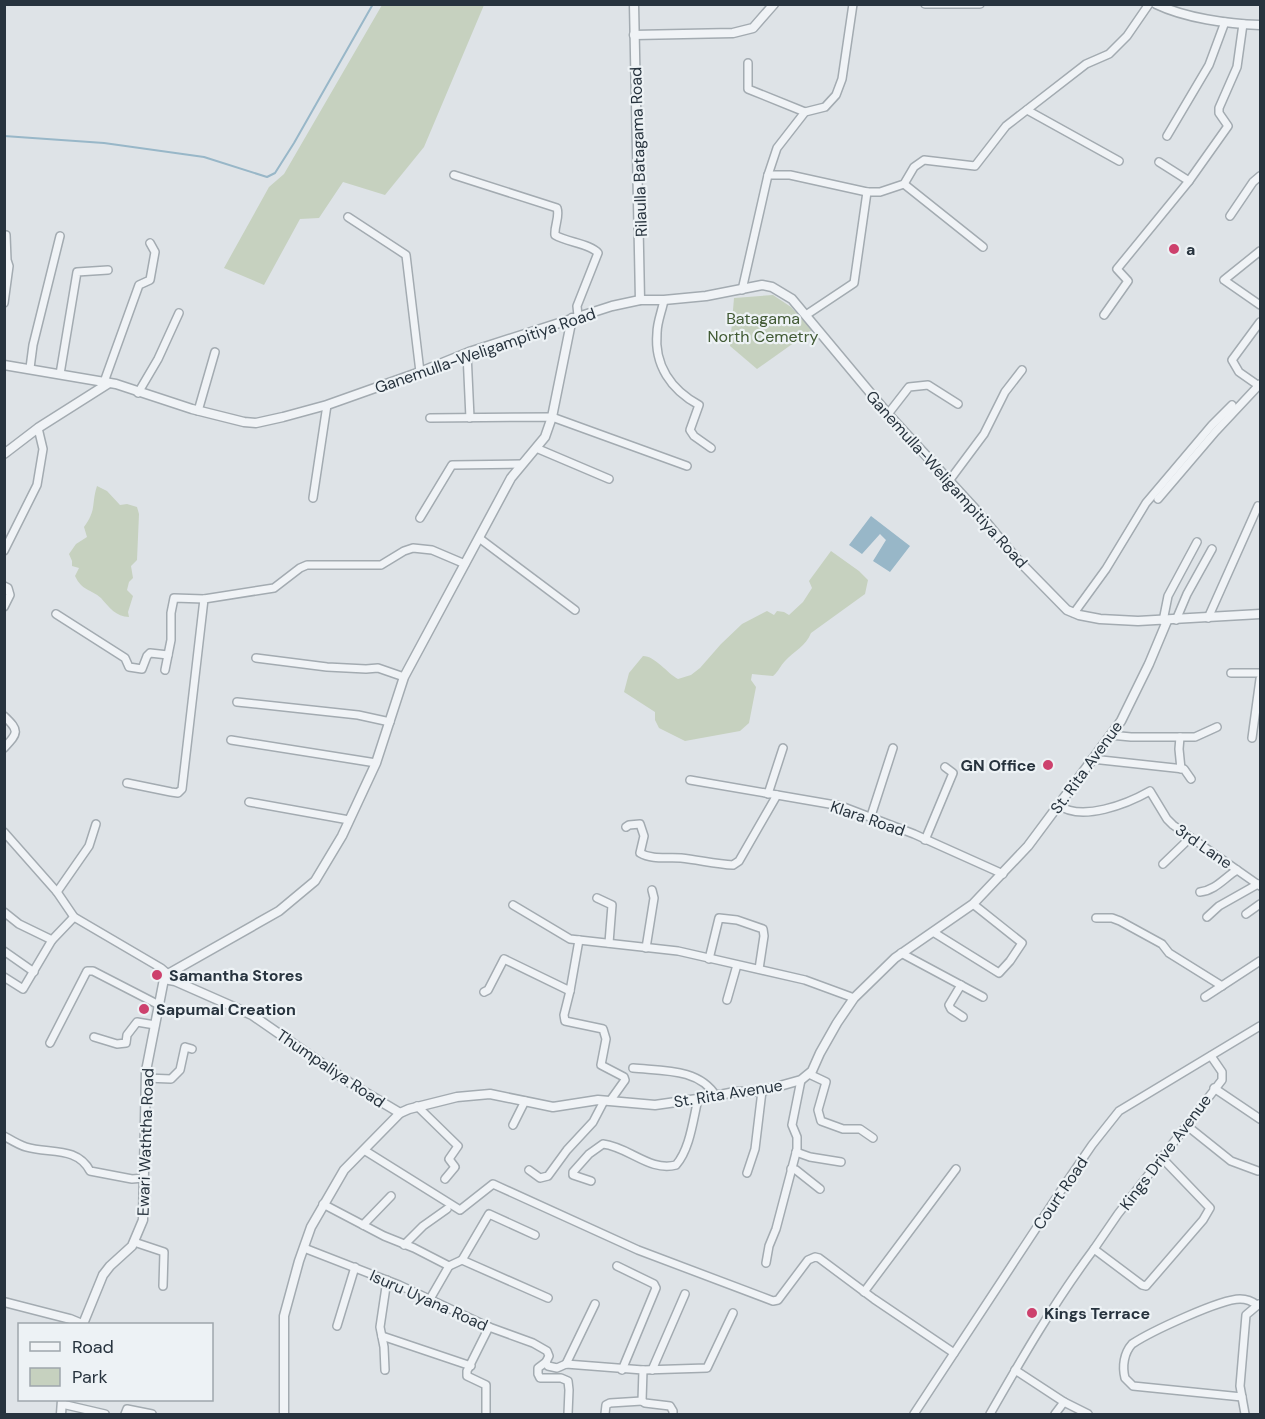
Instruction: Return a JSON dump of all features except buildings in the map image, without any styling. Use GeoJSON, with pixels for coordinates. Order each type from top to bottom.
{"type":"FeatureCollection","features":[{"type":"Feature","properties":{"kind":"street","name":"Rilaulla Batagama Road"},"geometry":{"type":"LineString","coordinates":[[634,4],[640,300]]}},
{"type":"Feature","properties":{"kind":"street"},"geometry":{"type":"LineString","coordinates":[[634,35],[733,33],[753,28],[774,4]]}},
{"type":"Feature","properties":{"kind":"street"},"geometry":{"type":"LineString","coordinates":[[748,63],[746,83],[748,89],[806,112],[825,107],[836,95],[842,79],[853,4]]}},
{"type":"Feature","properties":{"kind":"street"},"geometry":{"type":"LineString","coordinates":[[926,4],[980,4]]}},
{"type":"Feature","properties":{"kind":"street"},"geometry":{"type":"LineString","coordinates":[[768,175],[790,175],[867,192],[880,192],[904,184],[914,167],[924,160],[975,166],[1006,126],[1086,64],[1109,54],[1127,36],[1149,4]]}},
{"type":"Feature","properties":{"kind":"street"},"geometry":{"type":"LineString","coordinates":[[1156,4],[1168,10],[1225,22],[1260,25]]}},
{"type":"Feature","properties":{"kind":"street"},"geometry":{"type":"LineString","coordinates":[[1167,136],[1209,65],[1225,22]]}},
{"type":"Feature","properties":{"kind":"street"},"geometry":{"type":"LineString","coordinates":[[1104,315],[1128,281],[1117,269],[1189,181],[1228,126],[1219,113],[1219,108],[1237,68],[1243,24]]}},
{"type":"Feature","properties":{"kind":"street"},"geometry":{"type":"LineString","coordinates":[[1027,110],[1119,161]]}},
{"type":"Feature","properties":{"kind":"street"},"geometry":{"type":"LineString","coordinates":[[742,290],[768,175],[777,148],[806,112]]}},
{"type":"Feature","properties":{"kind":"street"},"geometry":{"type":"LineString","coordinates":[[1160,162],[1189,181]]}},
{"type":"Feature","properties":{"kind":"street"},"geometry":{"type":"LineString","coordinates":[[4,832],[57,892],[74,917],[161,968],[166,977],[279,911],[315,880],[342,836],[376,763],[404,677],[512,478],[545,437],[552,417],[577,306],[598,253],[594,249],[555,235],[554,227],[559,213],[557,208],[454,176]]}},
{"type":"Feature","properties":{"kind":"street"},"geometry":{"type":"LineString","coordinates":[[1230,216],[1253,182],[1260,176]]}},
{"type":"Feature","properties":{"kind":"street"},"geometry":{"type":"LineString","coordinates":[[904,184],[983,247]]}},
{"type":"Feature","properties":{"kind":"street"},"geometry":{"type":"LineString","coordinates":[[806,315],[854,283],[867,192]]}},
{"type":"Feature","properties":{"kind":"street"},"geometry":{"type":"LineString","coordinates":[[348,217],[406,255],[420,372]]}},
{"type":"Feature","properties":{"kind":"street"},"geometry":{"type":"LineString","coordinates":[[4,303],[9,267],[6,235]]}},
{"type":"Feature","properties":{"kind":"street"},"geometry":{"type":"LineString","coordinates":[[30,368],[33,345],[60,236]]}},
{"type":"Feature","properties":{"kind":"street"},"geometry":{"type":"LineString","coordinates":[[4,454],[107,383],[139,285],[150,280],[155,252],[150,243]]}},
{"type":"Feature","properties":{"kind":"street"},"geometry":{"type":"LineString","coordinates":[[1260,250],[1224,280],[1260,305]]}},
{"type":"Feature","properties":{"kind":"street"},"geometry":{"type":"LineString","coordinates":[[60,374],[77,272],[108,270]]}},
{"type":"Feature","properties":{"kind":"street","name":"Ganemulla-Weligampitiya Road"},"geometry":{"type":"LineString","coordinates":[[4,365],[107,383],[198,411],[256,423],[327,405],[467,353],[575,317],[640,300],[706,296],[762,285],[772,286],[792,299],[888,414],[1016,558],[1067,610],[1100,619],[1168,621],[1260,614]]}},
{"type":"Feature","properties":{"kind":"street"},"geometry":{"type":"LineString","coordinates":[[664,300],[656,333],[659,357],[666,378],[687,398],[699,405],[690,429],[694,436],[711,448]]}},
{"type":"Feature","properties":{"kind":"street"},"geometry":{"type":"LineString","coordinates":[[138,393],[158,359],[179,313]]}},
{"type":"Feature","properties":{"kind":"street"},"geometry":{"type":"LineString","coordinates":[[1158,498],[1216,431],[1260,385],[1239,372],[1232,360],[1260,322]]}},
{"type":"Feature","properties":{"kind":"street"},"geometry":{"type":"LineString","coordinates":[[198,411],[215,352]]}},
{"type":"Feature","properties":{"kind":"street"},"geometry":{"type":"LineString","coordinates":[[467,353],[470,418]]}},
{"type":"Feature","properties":{"kind":"street"},"geometry":{"type":"LineString","coordinates":[[949,481],[984,434],[1005,393],[1022,370]]}},
{"type":"Feature","properties":{"kind":"street"},"geometry":{"type":"LineString","coordinates":[[888,414],[909,387],[928,385],[958,404]]}},
{"type":"Feature","properties":{"kind":"street"},"geometry":{"type":"LineString","coordinates":[[313,498],[327,405]]}},
{"type":"Feature","properties":{"kind":"street"},"geometry":{"type":"LineString","coordinates":[[1074,613],[1106,569],[1146,503],[1212,425],[1232,405]]}},
{"type":"Feature","properties":{"kind":"street"},"geometry":{"type":"LineString","coordinates":[[430,418],[552,417],[687,466]]}},
{"type":"Feature","properties":{"kind":"street"},"geometry":{"type":"LineString","coordinates":[[4,551],[37,485],[43,449],[38,429]]}},
{"type":"Feature","properties":{"kind":"street"},"geometry":{"type":"LineString","coordinates":[[536,448],[609,479]]}},
{"type":"Feature","properties":{"kind":"street"},"geometry":{"type":"LineString","coordinates":[[420,518],[452,465],[522,464]]}},
{"type":"Feature","properties":{"kind":"street"},"geometry":{"type":"LineString","coordinates":[[1208,618],[1258,506]]}},
{"type":"Feature","properties":{"kind":"street"},"geometry":{"type":"LineString","coordinates":[[479,538],[575,610]]}},
{"type":"Feature","properties":{"kind":"street"},"geometry":{"type":"LineString","coordinates":[[1168,621],[1168,596],[1197,542]]}},
{"type":"Feature","properties":{"kind":"street"},"geometry":{"type":"LineString","coordinates":[[165,669],[174,598],[204,599],[274,588],[307,565],[381,565],[412,548],[432,550],[465,564]]}},
{"type":"Feature","properties":{"kind":"street"},"geometry":{"type":"LineString","coordinates":[[1168,621],[1187,594],[1212,549]]}},
{"type":"Feature","properties":{"kind":"street"},"geometry":{"type":"LineString","coordinates":[[4,586],[8,588],[10,595],[4,607]]}},
{"type":"Feature","properties":{"kind":"street"},"geometry":{"type":"LineString","coordinates":[[127,783],[178,793],[182,789],[204,599]]}},
{"type":"Feature","properties":{"kind":"street"},"geometry":{"type":"LineString","coordinates":[[56,614],[125,658],[129,668],[142,669],[150,653],[168,655]]}},
{"type":"Feature","properties":{"kind":"street","name":"St. Rita Avenue"},"geometry":{"type":"LineString","coordinates":[[284,1414],[284,1316],[310,1227],[344,1170],[400,1113],[417,1106],[458,1097],[490,1094],[553,1107],[607,1101],[655,1105],[735,1092],[762,1091],[801,1080],[809,1074],[837,1023],[854,998],[901,953],[973,904],[1028,846],[1121,722],[1168,621]]}},
{"type":"Feature","properties":{"kind":"street"},"geometry":{"type":"LineString","coordinates":[[256,658],[336,668],[378,668],[404,677]]}},
{"type":"Feature","properties":{"kind":"street"},"geometry":{"type":"LineString","coordinates":[[1231,673],[1260,673]]}},
{"type":"Feature","properties":{"kind":"street"},"geometry":{"type":"LineString","coordinates":[[1252,738],[1260,679]]}},
{"type":"Feature","properties":{"kind":"street"},"geometry":{"type":"LineString","coordinates":[[237,702],[358,715],[390,722]]}},
{"type":"Feature","properties":{"kind":"street"},"geometry":{"type":"LineString","coordinates":[[4,716],[16,731],[15,737],[4,748]]}},
{"type":"Feature","properties":{"kind":"street"},"geometry":{"type":"LineString","coordinates":[[1110,735],[1195,737],[1216,727]]}},
{"type":"Feature","properties":{"kind":"street"},"geometry":{"type":"LineString","coordinates":[[1180,737],[1181,769]]}},
{"type":"Feature","properties":{"kind":"street"},"geometry":{"type":"LineString","coordinates":[[231,740],[376,763]]}},
{"type":"Feature","properties":{"kind":"street"},"geometry":{"type":"LineString","coordinates":[[871,816],[893,747]]}},
{"type":"Feature","properties":{"kind":"street"},"geometry":{"type":"LineString","coordinates":[[768,794],[783,748]]}},
{"type":"Feature","properties":{"kind":"street"},"geometry":{"type":"LineString","coordinates":[[1092,759],[1184,769],[1191,779]]}},
{"type":"Feature","properties":{"kind":"street"},"geometry":{"type":"LineString","coordinates":[[925,840],[953,773],[945,767]]}},
{"type":"Feature","properties":{"kind":"street","name":"Klara Road"},"geometry":{"type":"LineString","coordinates":[[690,780],[841,806],[871,816],[1003,874]]}},
{"type":"Feature","properties":{"kind":"street","name":"3rd Lane"},"geometry":{"type":"LineString","coordinates":[[1058,805],[1067,810],[1088,812],[1130,801],[1150,791],[1167,819],[1190,838],[1259,885]]}},
{"type":"Feature","properties":{"kind":"street"},"geometry":{"type":"LineString","coordinates":[[626,827],[640,824],[644,836],[639,853],[651,858],[681,858],[733,865],[739,861],[777,795]]}},
{"type":"Feature","properties":{"kind":"street"},"geometry":{"type":"LineString","coordinates":[[249,802],[349,820]]}},
{"type":"Feature","properties":{"kind":"street"},"geometry":{"type":"LineString","coordinates":[[57,892],[89,846],[96,824]]}},
{"type":"Feature","properties":{"kind":"street"},"geometry":{"type":"LineString","coordinates":[[1163,864],[1190,838]]}},
{"type":"Feature","properties":{"kind":"street"},"geometry":{"type":"LineString","coordinates":[[1200,892],[1216,887],[1237,870]]}},
{"type":"Feature","properties":{"kind":"street"},"geometry":{"type":"LineString","coordinates":[[1207,917],[1219,906],[1259,885]]}},
{"type":"Feature","properties":{"kind":"street"},"geometry":{"type":"LineString","coordinates":[[646,948],[654,898],[652,891]]}},
{"type":"Feature","properties":{"kind":"street"},"geometry":{"type":"LineString","coordinates":[[597,898],[612,905],[609,943]]}},
{"type":"Feature","properties":{"kind":"street"},"geometry":{"type":"LineString","coordinates":[[1246,914],[1260,903]]}},
{"type":"Feature","properties":{"kind":"street"},"geometry":{"type":"LineString","coordinates":[[933,932],[999,973],[1022,943],[973,904]]}},
{"type":"Feature","properties":{"kind":"street"},"geometry":{"type":"LineString","coordinates":[[513,905],[570,939],[678,951],[805,980],[854,998]]}},
{"type":"Feature","properties":{"kind":"street"},"geometry":{"type":"LineString","coordinates":[[4,912],[19,924],[52,940]]}},
{"type":"Feature","properties":{"kind":"street"},"geometry":{"type":"LineString","coordinates":[[4,976],[23,989],[52,940],[74,917]]}},
{"type":"Feature","properties":{"kind":"street"},"geometry":{"type":"LineString","coordinates":[[709,959],[719,918],[737,920],[763,929],[759,969]]}},
{"type":"Feature","properties":{"kind":"street"},"geometry":{"type":"LineString","coordinates":[[1096,918],[1112,918],[1120,921],[1162,944],[1169,953],[1222,986]]}},
{"type":"Feature","properties":{"kind":"street"},"geometry":{"type":"LineString","coordinates":[[529,1170],[540,1178],[548,1176],[625,1080],[624,1077],[601,1065],[606,1039],[606,1032],[603,1029],[565,1021],[564,1015],[579,940]]}},
{"type":"Feature","properties":{"kind":"street"},"geometry":{"type":"LineString","coordinates":[[4,951],[34,972]]}},
{"type":"Feature","properties":{"kind":"street"},"geometry":{"type":"LineString","coordinates":[[901,953],[983,997]]}},
{"type":"Feature","properties":{"kind":"street"},"geometry":{"type":"LineString","coordinates":[[484,992],[488,990],[504,959],[570,991]]}},
{"type":"Feature","properties":{"kind":"street"},"geometry":{"type":"LineString","coordinates":[[1205,997],[1260,961]]}},
{"type":"Feature","properties":{"kind":"street"},"geometry":{"type":"LineString","coordinates":[[727,1000],[737,965]]}},
{"type":"Feature","properties":{"kind":"street"},"geometry":{"type":"LineString","coordinates":[[50,1043],[87,970],[159,1005]]}},
{"type":"Feature","properties":{"kind":"street","name":"Ewari Waththa Road"},"geometry":{"type":"LineString","coordinates":[[83,1323],[103,1275],[128,1251],[143,1220],[146,1078],[166,977]]}},
{"type":"Feature","properties":{"kind":"street","name":"Thumpaliya Road"},"geometry":{"type":"LineString","coordinates":[[166,977],[252,1015],[353,1085],[400,1113]]}},
{"type":"Feature","properties":{"kind":"street"},"geometry":{"type":"LineString","coordinates":[[961,985],[949,1005],[963,1017]]}},
{"type":"Feature","properties":{"kind":"street"},"geometry":{"type":"LineString","coordinates":[[94,1037],[117,1044],[126,1043],[127,1035],[137,1022],[155,1025]]}},
{"type":"Feature","properties":{"kind":"street","name":"Court Road"},"geometry":{"type":"LineString","coordinates":[[914,1414],[1085,1155],[1119,1111],[1260,1026]]}},
{"type":"Feature","properties":{"kind":"street"},"geometry":{"type":"LineString","coordinates":[[146,1078],[171,1079],[180,1070],[185,1047],[192,1049]]}},
{"type":"Feature","properties":{"kind":"street","name":"Kings Drive Avenue"},"geometry":{"type":"LineString","coordinates":[[1015,1370],[1087,1258],[1222,1080],[1222,1072],[1211,1056]]}},
{"type":"Feature","properties":{"kind":"street"},"geometry":{"type":"LineString","coordinates":[[633,1068],[687,1075],[700,1079],[716,1096]]}},
{"type":"Feature","properties":{"kind":"street"},"geometry":{"type":"LineString","coordinates":[[809,1074],[826,1082],[819,1103],[820,1119],[843,1129],[860,1129],[873,1138]]}},
{"type":"Feature","properties":{"kind":"street"},"geometry":{"type":"LineString","coordinates":[[766,1263],[796,1152],[797,1137],[792,1125],[801,1080]]}},
{"type":"Feature","properties":{"kind":"street"},"geometry":{"type":"LineString","coordinates":[[1214,1088],[1260,1119]]}},
{"type":"Feature","properties":{"kind":"street"},"geometry":{"type":"LineString","coordinates":[[747,1173],[756,1149],[762,1091]]}},
{"type":"Feature","properties":{"kind":"street"},"geometry":{"type":"LineString","coordinates":[[591,1181],[573,1175],[573,1172],[589,1154],[603,1144],[623,1149],[658,1166],[676,1166],[681,1160],[686,1145],[698,1099]]}},
{"type":"Feature","properties":{"kind":"street"},"geometry":{"type":"LineString","coordinates":[[513,1125],[525,1101]]}},
{"type":"Feature","properties":{"kind":"street"},"geometry":{"type":"LineString","coordinates":[[417,1106],[458,1146],[449,1159],[455,1167],[446,1179]]}},
{"type":"Feature","properties":{"kind":"street"},"geometry":{"type":"LineString","coordinates":[[1186,1125],[1231,1161],[1258,1171]]}},
{"type":"Feature","properties":{"kind":"street"},"geometry":{"type":"LineString","coordinates":[[4,1136],[26,1147],[51,1149],[74,1156],[85,1161],[90,1171],[132,1179],[144,1178]]}},
{"type":"Feature","properties":{"kind":"street"},"geometry":{"type":"LineString","coordinates":[[364,1150],[460,1210],[493,1185],[638,1250],[773,1301],[778,1299],[808,1260],[814,1257],[819,1258],[864,1292],[954,1353]]}},
{"type":"Feature","properties":{"kind":"street"},"geometry":{"type":"LineString","coordinates":[[796,1152],[810,1157],[841,1162]]}},
{"type":"Feature","properties":{"kind":"street"},"geometry":{"type":"LineString","coordinates":[[1094,1249],[1146,1286],[1203,1220],[1209,1206],[1161,1158]]}},
{"type":"Feature","properties":{"kind":"street"},"geometry":{"type":"LineString","coordinates":[[864,1292],[956,1168]]}},
{"type":"Feature","properties":{"kind":"street"},"geometry":{"type":"LineString","coordinates":[[791,1169],[796,1170],[820,1189]]}},
{"type":"Feature","properties":{"kind":"street"},"geometry":{"type":"LineString","coordinates":[[363,1225],[391,1196]]}},
{"type":"Feature","properties":{"kind":"street"},"geometry":{"type":"LineString","coordinates":[[323,1204],[448,1266]]}},
{"type":"Feature","properties":{"kind":"street"},"geometry":{"type":"LineString","coordinates":[[404,1245],[423,1226],[447,1209]]}},
{"type":"Feature","properties":{"kind":"street"},"geometry":{"type":"LineString","coordinates":[[430,1299],[448,1266],[462,1260],[489,1214],[535,1235]]}},
{"type":"Feature","properties":{"kind":"street"},"geometry":{"type":"LineString","coordinates":[[134,1242],[164,1252],[163,1286]]}},
{"type":"Feature","properties":{"kind":"street","name":"Isuru Uyana Road"},"geometry":{"type":"LineString","coordinates":[[304,1248],[387,1280],[489,1327],[533,1343],[547,1351],[547,1359]]}},
{"type":"Feature","properties":{"kind":"street"},"geometry":{"type":"LineString","coordinates":[[462,1260],[548,1298]]}},
{"type":"Feature","properties":{"kind":"street"},"geometry":{"type":"LineString","coordinates":[[617,1266],[654,1284],[656,1288],[622,1370]]}},
{"type":"Feature","properties":{"kind":"street"},"geometry":{"type":"LineString","coordinates":[[337,1326],[354,1267]]}},
{"type":"Feature","properties":{"kind":"street"},"geometry":{"type":"LineString","coordinates":[[385,1370],[381,1316],[387,1280]]}},
{"type":"Feature","properties":{"kind":"street"},"geometry":{"type":"LineString","coordinates":[[652,1370],[686,1294]]}},
{"type":"Feature","properties":{"kind":"street"},"geometry":{"type":"LineString","coordinates":[[1242,1397],[1133,1386],[1125,1378],[1124,1364],[1128,1347],[1200,1312],[1239,1299],[1259,1304],[1246,1315],[1240,1386],[1242,1397],[1245,1414]]}},
{"type":"Feature","properties":{"kind":"street"},"geometry":{"type":"LineString","coordinates":[[4,1302],[80,1323]]}},
{"type":"Feature","properties":{"kind":"street"},"geometry":{"type":"LineString","coordinates":[[566,1364],[595,1304]]}},
{"type":"Feature","properties":{"kind":"street"},"geometry":{"type":"LineString","coordinates":[[547,1359],[548,1366],[553,1368],[566,1364],[622,1370],[707,1368],[734,1313]]}},
{"type":"Feature","properties":{"kind":"street"},"geometry":{"type":"LineString","coordinates":[[486,1414],[486,1385],[467,1376],[489,1327]]}},
{"type":"Feature","properties":{"kind":"street"},"geometry":{"type":"LineString","coordinates":[[382,1336],[471,1366]]}},
{"type":"Feature","properties":{"kind":"street"},"geometry":{"type":"LineString","coordinates":[[547,1359],[538,1368],[538,1374],[540,1378],[561,1378],[568,1381],[568,1414]]}},
{"type":"Feature","properties":{"kind":"street"},"geometry":{"type":"LineString","coordinates":[[642,1401],[643,1370]]}},
{"type":"Feature","properties":{"kind":"street"},"geometry":{"type":"LineString","coordinates":[[990,1414],[1015,1370],[1064,1402],[1088,1414]]}},
{"type":"Feature","properties":{"kind":"street"},"geometry":{"type":"LineString","coordinates":[[605,1414],[606,1405],[610,1403],[642,1401],[670,1406],[673,1414]]}},
{"type":"Feature","properties":{"kind":"street"},"geometry":{"type":"LineString","coordinates":[[61,1414],[62,1402],[105,1414]]}},
{"type":"Feature","properties":{"kind":"street"},"geometry":{"type":"LineString","coordinates":[[1055,1414],[1064,1402]]}},
{"type":"Feature","properties":{"kind":"street"},"geometry":{"type":"LineString","coordinates":[[125,1414],[127,1409],[152,1414]]}},
{"type":"Feature","properties":{"kind":"green space"},"geometry":{"type":"Polygon","coordinates":[[[382,5],[484,5],[424,147],[385,195],[343,182],[319,218],[300,219],[264,285],[224,268],[269,187],[284,174],[382,5]]]}},
{"type":"Feature","properties":{"kind":"green space","name":"Batagama North Cemetry"},"geometry":{"type":"Polygon","coordinates":[[[773,295],[791,307],[812,330],[757,369],[730,346],[734,298],[773,295]]]}},
{"type":"Feature","properties":{"kind":"green space"},"geometry":{"type":"Polygon","coordinates":[[[97,486],[107,491],[120,505],[127,504],[137,507],[139,514],[137,560],[131,566],[133,578],[127,590],[133,596],[128,612],[129,617],[117,613],[81,584],[75,576],[79,568],[72,566],[69,554],[76,544],[87,537],[84,527],[92,511],[97,486]]]}},
{"type":"Feature","properties":{"kind":"green space"},"geometry":{"type":"Polygon","coordinates":[[[831,551],[868,580],[865,594],[811,633],[773,676],[752,674],[751,680],[756,687],[749,723],[740,731],[685,741],[659,728],[655,720],[655,712],[624,692],[629,673],[643,656],[652,659],[678,679],[691,675],[700,668],[742,624],[767,611],[774,615],[777,611],[789,615],[803,602],[812,588],[809,581],[831,551]]]}},
{"type":"Feature","properties":{"kind":"water"},"geometry":{"type":"Polygon","coordinates":[[[871,516],[910,546],[890,572],[873,561],[886,540],[880,534],[862,554],[849,545],[871,516]]]}},
{"type":"Feature","properties":{"kind":"waterway"},"geometry":{"type":"LineString","coordinates":[[4,136],[104,143],[204,157],[267,177],[275,173],[294,143],[373,4]]}},
{"type":"Feature","properties":{"kind":"place","name":"a"},"geometry":{"type":"Point","coordinates":[1174,249]}},
{"type":"Feature","properties":{"kind":"place","name":"GN Office"},"geometry":{"type":"Point","coordinates":[1048,765]}},
{"type":"Feature","properties":{"kind":"place","name":"Samantha Stores"},"geometry":{"type":"Point","coordinates":[157,975]}},
{"type":"Feature","properties":{"kind":"place","name":"Sapumal Creation"},"geometry":{"type":"Point","coordinates":[144,1009]}},
{"type":"Feature","properties":{"kind":"place","name":"Kings Terrace"},"geometry":{"type":"Point","coordinates":[1032,1313]}}]}
